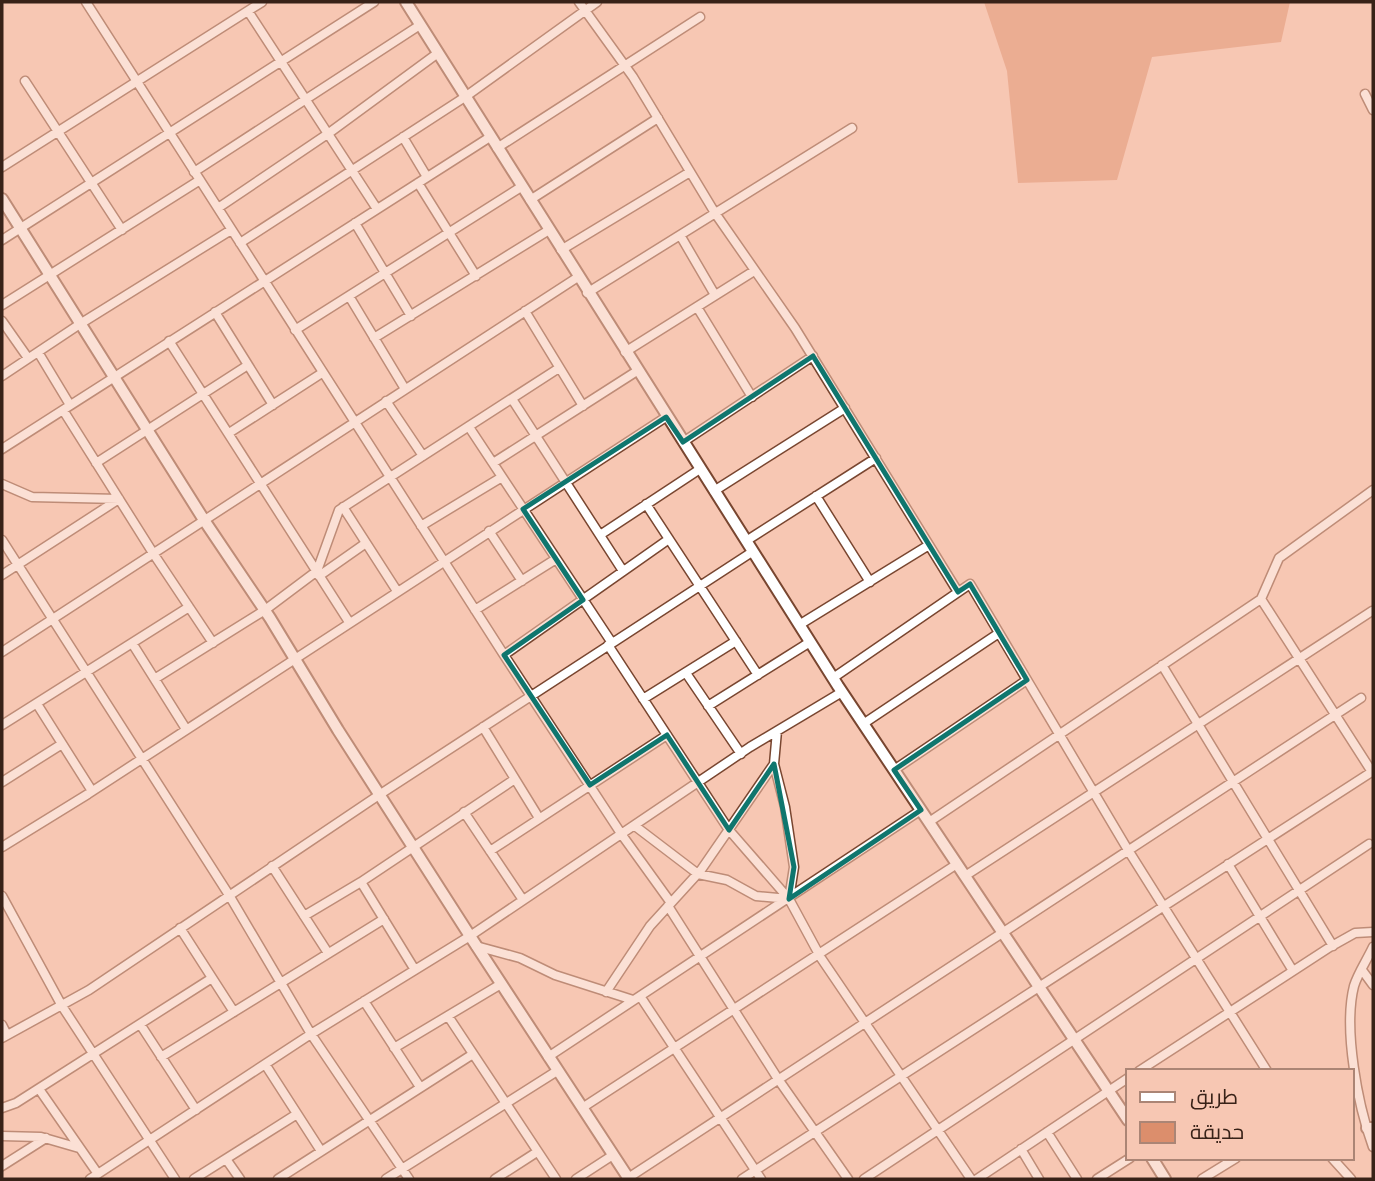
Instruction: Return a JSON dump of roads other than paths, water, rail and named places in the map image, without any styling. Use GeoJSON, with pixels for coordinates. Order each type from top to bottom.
{"type":"FeatureCollection","features":[{"type":"Feature","properties":{"kind":"main road"},"geometry":{"type":"LineString","coordinates":[[406,2],[587,293],[842,692],[1126,1118]]}},
{"type":"Feature","properties":{"kind":"main road"},"geometry":{"type":"LineString","coordinates":[[2,199],[204,520],[265,610],[412,846],[629,1179]]}},
{"type":"Feature","properties":{"kind":"main road"},"geometry":{"type":"LineString","coordinates":[[1153,1160],[1165,1179]]}},
{"type":"Feature","properties":{"kind":"street"},"geometry":{"type":"LineString","coordinates":[[86,2],[389,478],[669,904],[698,956],[778,1079],[848,1179]]}},
{"type":"Feature","properties":{"kind":"street"},"geometry":{"type":"LineString","coordinates":[[2,167],[262,2]]}},
{"type":"Feature","properties":{"kind":"street"},"geometry":{"type":"LineString","coordinates":[[2,240],[374,2]]}},
{"type":"Feature","properties":{"kind":"street"},"geometry":{"type":"LineString","coordinates":[[579,2],[624,65],[715,213],[813,356],[958,592]]}},
{"type":"Feature","properties":{"kind":"street"},"geometry":{"type":"LineString","coordinates":[[240,243],[465,97],[597,2]]}},
{"type":"Feature","properties":{"kind":"street"},"geometry":{"type":"LineString","coordinates":[[248,11],[377,209]]}},
{"type":"Feature","properties":{"kind":"street"},"geometry":{"type":"LineString","coordinates":[[497,148],[700,17]]}},
{"type":"Feature","properties":{"kind":"street"},"geometry":{"type":"LineString","coordinates":[[194,172],[420,25]]}},
{"type":"Feature","properties":{"kind":"street"},"geometry":{"type":"LineString","coordinates":[[218,208],[329,133],[438,53]]}},
{"type":"Feature","properties":{"kind":"street"},"geometry":{"type":"LineString","coordinates":[[25,81],[122,230]]}},
{"type":"Feature","properties":{"kind":"street"},"geometry":{"type":"LineString","coordinates":[[1365,94],[1373,110]]}},
{"type":"Feature","properties":{"kind":"street"},"geometry":{"type":"LineString","coordinates":[[530,200],[658,118]]}},
{"type":"Feature","properties":{"kind":"street"},"geometry":{"type":"LineString","coordinates":[[587,293],[852,128]]}},
{"type":"Feature","properties":{"kind":"street"},"geometry":{"type":"LineString","coordinates":[[403,137],[427,177]]}},
{"type":"Feature","properties":{"kind":"street"},"geometry":{"type":"LineString","coordinates":[[2,449],[490,137]]}},
{"type":"Feature","properties":{"kind":"street"},"geometry":{"type":"LineString","coordinates":[[561,250],[690,172]]}},
{"type":"Feature","properties":{"kind":"street"},"geometry":{"type":"LineString","coordinates":[[2,305],[200,180]]}},
{"type":"Feature","properties":{"kind":"street"},"geometry":{"type":"LineString","coordinates":[[418,183],[476,276]]}},
{"type":"Feature","properties":{"kind":"street"},"geometry":{"type":"LineString","coordinates":[[295,330],[521,187]]}},
{"type":"Feature","properties":{"kind":"street"},"geometry":{"type":"LineString","coordinates":[[355,223],[411,316]]}},
{"type":"Feature","properties":{"kind":"street"},"geometry":{"type":"LineString","coordinates":[[2,376],[232,230]]}},
{"type":"Feature","properties":{"kind":"street"},"geometry":{"type":"LineString","coordinates":[[374,338],[549,230]]}},
{"type":"Feature","properties":{"kind":"street"},"geometry":{"type":"LineString","coordinates":[[680,235],[715,295]]}},
{"type":"Feature","properties":{"kind":"street"},"geometry":{"type":"LineString","coordinates":[[625,352],[754,271]]}},
{"type":"Feature","properties":{"kind":"street"},"geometry":{"type":"LineString","coordinates":[[2,652],[578,277]]}},
{"type":"Feature","properties":{"kind":"street"},"geometry":{"type":"LineString","coordinates":[[349,296],[405,389]]}},
{"type":"Feature","properties":{"kind":"street"},"geometry":{"type":"LineString","coordinates":[[697,307],[752,397]]}},
{"type":"Feature","properties":{"kind":"street"},"geometry":{"type":"LineString","coordinates":[[525,311],[583,406]]}},
{"type":"Feature","properties":{"kind":"street"},"geometry":{"type":"LineString","coordinates":[[215,313],[273,404]]}},
{"type":"Feature","properties":{"kind":"street"},"geometry":{"type":"LineString","coordinates":[[2,321],[28,358]]}},
{"type":"Feature","properties":{"kind":"street"},"geometry":{"type":"LineString","coordinates":[[170,341],[349,622]]}},
{"type":"Feature","properties":{"kind":"street"},"geometry":{"type":"LineString","coordinates":[[37,352],[96,463],[213,643]]}},
{"type":"Feature","properties":{"kind":"street"},"geometry":{"type":"LineString","coordinates":[[683,442],[813,356]]}},
{"type":"Feature","properties":{"kind":"street"},"geometry":{"type":"LineString","coordinates":[[96,463],[148,432],[248,365]]}},
{"type":"Feature","properties":{"kind":"street"},"geometry":{"type":"LineString","coordinates":[[318,573],[331,527],[339,510],[559,368]]}},
{"type":"Feature","properties":{"kind":"street"},"geometry":{"type":"LineString","coordinates":[[493,463],[637,371]]}},
{"type":"Feature","properties":{"kind":"street"},"geometry":{"type":"LineString","coordinates":[[229,433],[322,373]]}},
{"type":"Feature","properties":{"kind":"street"},"geometry":{"type":"LineString","coordinates":[[512,399],[623,572]]}},
{"type":"Feature","properties":{"kind":"street"},"geometry":{"type":"LineString","coordinates":[[386,401],[424,456]]}},
{"type":"Feature","properties":{"kind":"street"},"geometry":{"type":"LineString","coordinates":[[714,491],[845,408]]}},
{"type":"Feature","properties":{"kind":"street"},"geometry":{"type":"LineString","coordinates":[[2,846],[92,791],[294,657],[667,417]]}},
{"type":"Feature","properties":{"kind":"street"},"geometry":{"type":"LineString","coordinates":[[469,426],[729,830],[789,899],[819,954],[938,1131],[974,1179],[1126,1079]]}},
{"type":"Feature","properties":{"kind":"street"},"geometry":{"type":"LineString","coordinates":[[2,1025],[5,1037],[89,990],[379,794],[700,586],[816,496],[876,458]]}},
{"type":"Feature","properties":{"kind":"street"},"geometry":{"type":"LineString","coordinates":[[600,535],[700,469]]}},
{"type":"Feature","properties":{"kind":"street"},"geometry":{"type":"LineString","coordinates":[[421,526],[502,477]]}},
{"type":"Feature","properties":{"kind":"street"},"geometry":{"type":"LineString","coordinates":[[2,484],[32,497],[119,499]]}},
{"type":"Feature","properties":{"kind":"street"},"geometry":{"type":"LineString","coordinates":[[929,821],[1261,599],[1279,558],[1373,489]]}},
{"type":"Feature","properties":{"kind":"street"},"geometry":{"type":"LineString","coordinates":[[816,496],[870,582]]}},
{"type":"Feature","properties":{"kind":"street"},"geometry":{"type":"LineString","coordinates":[[2,575],[119,499]]}},
{"type":"Feature","properties":{"kind":"street"},"geometry":{"type":"LineString","coordinates":[[646,504],[758,675]]}},
{"type":"Feature","properties":{"kind":"street"},"geometry":{"type":"LineString","coordinates":[[343,507],[397,591]]}},
{"type":"Feature","properties":{"kind":"street"},"geometry":{"type":"LineString","coordinates":[[489,531],[522,581]]}},
{"type":"Feature","properties":{"kind":"street"},"geometry":{"type":"LineString","coordinates":[[504,655],[669,539]]}},
{"type":"Feature","properties":{"kind":"street"},"geometry":{"type":"LineString","coordinates":[[2,540],[229,895],[312,1034],[409,1179]]}},
{"type":"Feature","properties":{"kind":"street"},"geometry":{"type":"LineString","coordinates":[[156,678],[366,543]]}},
{"type":"Feature","properties":{"kind":"street"},"geometry":{"type":"LineString","coordinates":[[799,625],[929,545]]}},
{"type":"Feature","properties":{"kind":"street"},"geometry":{"type":"LineString","coordinates":[[475,610],[556,559]]}},
{"type":"Feature","properties":{"kind":"street"},"geometry":{"type":"LineString","coordinates":[[833,678],[970,584],[1128,850],[1266,1069]]}},
{"type":"Feature","properties":{"kind":"street"},"geometry":{"type":"LineString","coordinates":[[742,1179],[1373,771],[1261,599]]}},
{"type":"Feature","properties":{"kind":"street"},"geometry":{"type":"LineString","coordinates":[[2,725],[189,607]]}},
{"type":"Feature","properties":{"kind":"street"},"geometry":{"type":"LineString","coordinates":[[965,876],[1372,611]]}},
{"type":"Feature","properties":{"kind":"street"},"geometry":{"type":"LineString","coordinates":[[863,724],[999,633]]}},
{"type":"Feature","properties":{"kind":"street"},"geometry":{"type":"LineString","coordinates":[[643,699],[736,641]]}},
{"type":"Feature","properties":{"kind":"street"},"geometry":{"type":"LineString","coordinates":[[708,706],[810,642]]}},
{"type":"Feature","properties":{"kind":"street"},"geometry":{"type":"LineString","coordinates":[[132,643],[186,729]]}},
{"type":"Feature","properties":{"kind":"street"},"geometry":{"type":"LineString","coordinates":[[1162,665],[1332,946]]}},
{"type":"Feature","properties":{"kind":"street"},"geometry":{"type":"LineString","coordinates":[[686,673],[741,754]]}},
{"type":"Feature","properties":{"kind":"street"},"geometry":{"type":"LineString","coordinates":[[894,770],[1027,680]]}},
{"type":"Feature","properties":{"kind":"street"},"geometry":{"type":"LineString","coordinates":[[38,1088],[79,1148],[94,1177],[364,1001],[415,970],[473,941],[523,900],[741,754],[842,692]]}},
{"type":"Feature","properties":{"kind":"street"},"geometry":{"type":"LineString","coordinates":[[629,1179],[864,1021],[1362,698]]}},
{"type":"Feature","properties":{"kind":"street"},"geometry":{"type":"LineString","coordinates":[[37,704],[92,791]]}},
{"type":"Feature","properties":{"kind":"street"},"geometry":{"type":"LineString","coordinates":[[483,727],[539,818]]}},
{"type":"Feature","properties":{"kind":"street"},"geometry":{"type":"LineString","coordinates":[[777,731],[774,764],[785,807],[794,867],[789,899]]}},
{"type":"Feature","properties":{"kind":"street"},"geometry":{"type":"LineString","coordinates":[[490,851],[667,735]]}},
{"type":"Feature","properties":{"kind":"street"},"geometry":{"type":"LineString","coordinates":[[2,782],[62,744]]}},
{"type":"Feature","properties":{"kind":"street"},"geometry":{"type":"LineString","coordinates":[[606,992],[650,926],[698,874],[774,764]]}},
{"type":"Feature","properties":{"kind":"street"},"geometry":{"type":"LineString","coordinates":[[304,916],[361,882],[515,779]]}},
{"type":"Feature","properties":{"kind":"street"},"geometry":{"type":"LineString","coordinates":[[548,1057],[921,810]]}},
{"type":"Feature","properties":{"kind":"street"},"geometry":{"type":"LineString","coordinates":[[464,812],[523,900]]}},
{"type":"Feature","properties":{"kind":"street"},"geometry":{"type":"LineString","coordinates":[[635,826],[698,874],[727,880],[756,896],[789,899]]}},
{"type":"Feature","properties":{"kind":"street"},"geometry":{"type":"LineString","coordinates":[[864,1179],[1369,844]]}},
{"type":"Feature","properties":{"kind":"street"},"geometry":{"type":"LineString","coordinates":[[582,1108],[957,864]]}},
{"type":"Feature","properties":{"kind":"street"},"geometry":{"type":"LineString","coordinates":[[1228,864],[1293,971]]}},
{"type":"Feature","properties":{"kind":"street"},"geometry":{"type":"LineString","coordinates":[[272,866],[328,953]]}},
{"type":"Feature","properties":{"kind":"street"},"geometry":{"type":"LineString","coordinates":[[361,882],[415,970]]}},
{"type":"Feature","properties":{"kind":"street"},"geometry":{"type":"LineString","coordinates":[[2,896],[62,1006],[174,1179]]}},
{"type":"Feature","properties":{"kind":"street"},"geometry":{"type":"LineString","coordinates":[[161,1057],[384,919]]}},
{"type":"Feature","properties":{"kind":"street"},"geometry":{"type":"LineString","coordinates":[[180,928],[234,1012]]}},
{"type":"Feature","properties":{"kind":"street"},"geometry":{"type":"LineString","coordinates":[[1142,1069],[1332,946],[1355,933],[1373,932]]}},
{"type":"Feature","properties":{"kind":"street"},"geometry":{"type":"LineString","coordinates":[[473,941],[520,958],[555,975],[606,992],[637,998],[674,1048],[761,1179]]}},
{"type":"Feature","properties":{"kind":"street"},"geometry":{"type":"LineString","coordinates":[[1373,947],[1355,984],[1350,1009],[1354,1069],[1373,1147]]}},
{"type":"Feature","properties":{"kind":"street"},"geometry":{"type":"LineString","coordinates":[[1362,970],[1373,985]]}},
{"type":"Feature","properties":{"kind":"street"},"geometry":{"type":"LineString","coordinates":[[2,1108],[16,1103],[212,978]]}},
{"type":"Feature","properties":{"kind":"street"},"geometry":{"type":"LineString","coordinates":[[394,1048],[501,984]]}},
{"type":"Feature","properties":{"kind":"street"},"geometry":{"type":"LineString","coordinates":[[364,1001],[420,1087]]}},
{"type":"Feature","properties":{"kind":"street"},"geometry":{"type":"LineString","coordinates":[[448,1016],[556,1179]]}},
{"type":"Feature","properties":{"kind":"street"},"geometry":{"type":"LineString","coordinates":[[140,1024],[196,1110]]}},
{"type":"Feature","properties":{"kind":"street"},"geometry":{"type":"LineString","coordinates":[[278,1179],[472,1054]]}},
{"type":"Feature","properties":{"kind":"street"},"geometry":{"type":"LineString","coordinates":[[265,1064],[321,1151]]}},
{"type":"Feature","properties":{"kind":"street"},"geometry":{"type":"LineString","coordinates":[[386,1179],[557,1070]]}},
{"type":"Feature","properties":{"kind":"street"},"geometry":{"type":"LineString","coordinates":[[194,1179],[298,1114]]}},
{"type":"Feature","properties":{"kind":"street"},"geometry":{"type":"LineString","coordinates":[[1047,1132],[1077,1179]]}},
{"type":"Feature","properties":{"kind":"street"},"geometry":{"type":"LineString","coordinates":[[2,1136],[46,1138],[79,1148]]}},
{"type":"Feature","properties":{"kind":"street"},"geometry":{"type":"LineString","coordinates":[[2,1166],[46,1138]]}},
{"type":"Feature","properties":{"kind":"street"},"geometry":{"type":"LineString","coordinates":[[1021,1149],[1040,1179]]}},
{"type":"Feature","properties":{"kind":"street"},"geometry":{"type":"LineString","coordinates":[[495,1179],[537,1152]]}},
{"type":"Feature","properties":{"kind":"street"},"geometry":{"type":"LineString","coordinates":[[576,1179],[613,1155]]}},
{"type":"Feature","properties":{"kind":"street"},"geometry":{"type":"LineString","coordinates":[[226,1159],[240,1179]]}},
{"type":"Feature","properties":{"kind":"street"},"geometry":{"type":"LineString","coordinates":[[1097,1179],[1127,1160]]}},
{"type":"Feature","properties":{"kind":"street"},"geometry":{"type":"LineString","coordinates":[[1202,1179],[1233,1160]]}},
{"type":"Feature","properties":{"kind":"street"},"geometry":{"type":"LineString","coordinates":[[1334,1160],[1351,1179]]}}]}
